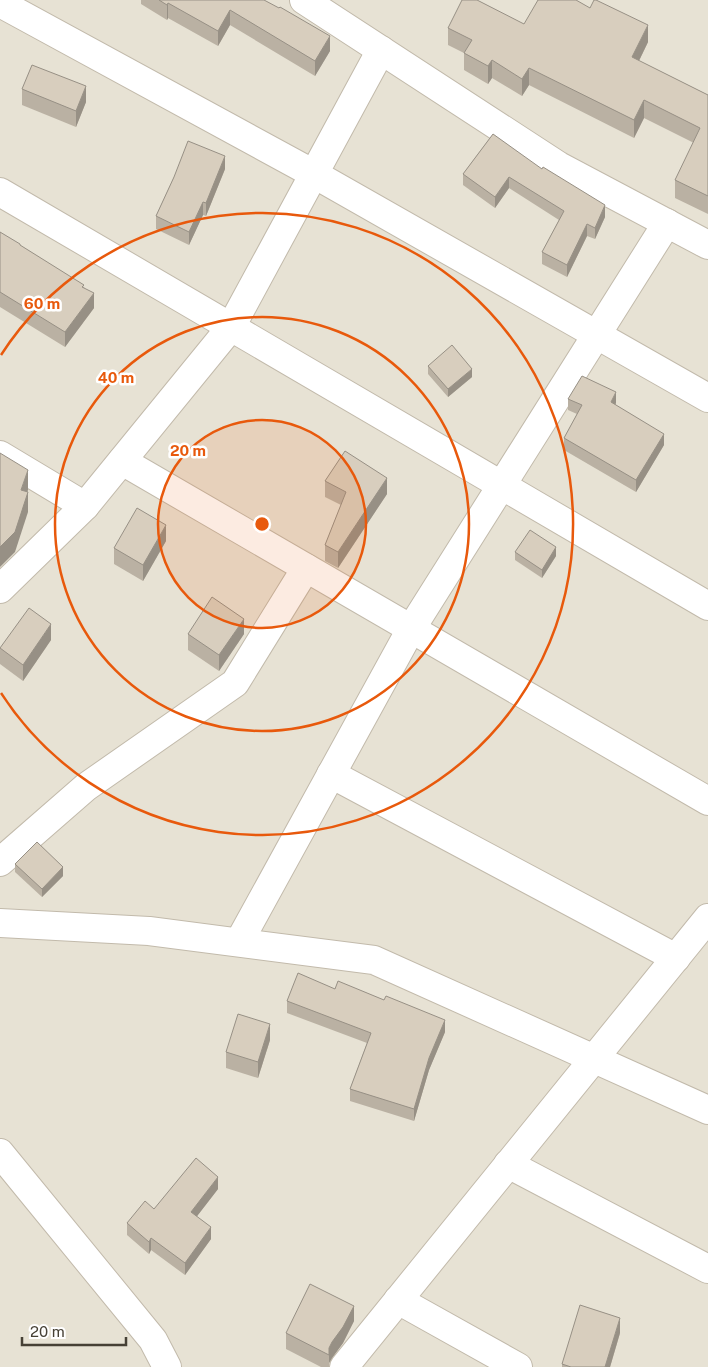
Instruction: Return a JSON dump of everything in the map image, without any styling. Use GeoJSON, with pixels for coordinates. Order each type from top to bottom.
{"type":"FeatureCollection","features":[{"type":"Feature","properties":{"kind":"street"},"geometry":{"type":"LineString","coordinates":[[304,0],[559,166],[708,245]]}},
{"type":"Feature","properties":{"kind":"street"},"geometry":{"type":"LineString","coordinates":[[0,3],[314,174],[708,398]]}},
{"type":"Feature","properties":{"kind":"street"},"geometry":{"type":"LineString","coordinates":[[0,589],[85,506],[231,327],[381,50]]}},
{"type":"Feature","properties":{"kind":"street"},"geometry":{"type":"LineString","coordinates":[[0,192],[708,606]]}},
{"type":"Feature","properties":{"kind":"street"},"geometry":{"type":"LineString","coordinates":[[239,942],[411,629],[667,223]]}},
{"type":"Feature","properties":{"kind":"street"},"geometry":{"type":"LineString","coordinates":[[0,455],[85,506]]}},
{"type":"Feature","properties":{"kind":"street"},"geometry":{"type":"LineString","coordinates":[[122,462],[708,801]]}},
{"type":"Feature","properties":{"kind":"street"},"geometry":{"type":"LineString","coordinates":[[0,862],[86,787],[235,683],[306,568]]}},
{"type":"Feature","properties":{"kind":"street"},"geometry":{"type":"LineString","coordinates":[[331,774],[676,958]]}},
{"type":"Feature","properties":{"kind":"street"},"geometry":{"type":"LineString","coordinates":[[344,1367],[708,918]]}},
{"type":"Feature","properties":{"kind":"street"},"geometry":{"type":"LineString","coordinates":[[0,923],[149,931],[374,960],[708,1110]]}},
{"type":"Feature","properties":{"kind":"street"},"geometry":{"type":"LineString","coordinates":[[0,1153],[153,1340],[167,1367]]}},
{"type":"Feature","properties":{"kind":"street"},"geometry":{"type":"LineString","coordinates":[[508,1164],[708,1270]]}},
{"type":"Feature","properties":{"kind":"street"},"geometry":{"type":"LineString","coordinates":[[398,1300],[518,1367]]}},
{"type":"Feature","properties":{"kind":"shaded area"},"geometry":{"type":"Polygon","coordinates":[[[0,0],[708,0],[708,1367],[0,1367],[0,0]]]}},
{"type":"Feature","properties":{"kind":"building"},"geometry":{"type":"Polygon","coordinates":[[[159,0],[264,0],[280,7],[330,36],[315,61],[230,10],[218,31],[168,3],[167,5],[159,0]]]}},
{"type":"Feature","properties":{"kind":"building"},"geometry":{"type":"Polygon","coordinates":[[[462,0],[477,0],[524,24],[538,0],[576,0],[590,8],[594,0],[596,0],[648,25],[632,57],[708,95],[708,196],[675,180],[700,128],[644,100],[634,120],[529,68],[522,79],[492,60],[488,66],[464,53],[472,40],[448,28],[462,0]]]}},
{"type":"Feature","properties":{"kind":"building"},"geometry":{"type":"Polygon","coordinates":[[[32,65],[86,86],[76,111],[22,89],[32,65]]]}},
{"type":"Feature","properties":{"kind":"building"},"geometry":{"type":"Polygon","coordinates":[[[493,134],[542,169],[543,167],[605,205],[595,228],[587,224],[567,265],[542,252],[564,211],[509,177],[495,197],[463,174],[493,134]]]}},
{"type":"Feature","properties":{"kind":"building"},"geometry":{"type":"Polygon","coordinates":[[[188,141],[225,156],[206,203],[203,202],[189,232],[156,216],[188,141]]]}},
{"type":"Feature","properties":{"kind":"building"},"geometry":{"type":"Polygon","coordinates":[[[0,232],[94,293],[65,332],[0,292],[0,232]]]}},
{"type":"Feature","properties":{"kind":"building"},"geometry":{"type":"Polygon","coordinates":[[[452,345],[472,369],[448,389],[428,366],[452,345]]]}},
{"type":"Feature","properties":{"kind":"building"},"geometry":{"type":"Polygon","coordinates":[[[582,376],[616,392],[611,402],[664,434],[636,480],[564,438],[582,405],[568,399],[582,376]]]}},
{"type":"Feature","properties":{"kind":"building"},"geometry":{"type":"Polygon","coordinates":[[[345,451],[387,478],[338,552],[325,545],[346,492],[325,481],[345,451]]]}},
{"type":"Feature","properties":{"kind":"building"},"geometry":{"type":"Polygon","coordinates":[[[0,453],[28,470],[21,490],[28,492],[15,532],[0,547],[0,453]]]}},
{"type":"Feature","properties":{"kind":"building"},"geometry":{"type":"Polygon","coordinates":[[[137,508],[166,525],[143,565],[114,548],[137,508]]]}},
{"type":"Feature","properties":{"kind":"building"},"geometry":{"type":"Polygon","coordinates":[[[530,530],[556,547],[542,570],[515,552],[530,530]]]}},
{"type":"Feature","properties":{"kind":"building"},"geometry":{"type":"Polygon","coordinates":[[[212,597],[244,619],[219,655],[188,634],[212,597]]]}},
{"type":"Feature","properties":{"kind":"building"},"geometry":{"type":"Polygon","coordinates":[[[29,608],[51,624],[23,665],[0,648],[29,608]]]}},
{"type":"Feature","properties":{"kind":"building"},"geometry":{"type":"Polygon","coordinates":[[[37,842],[63,867],[42,889],[15,864],[37,842]]]}},
{"type":"Feature","properties":{"kind":"building"},"geometry":{"type":"Polygon","coordinates":[[[298,973],[335,989],[338,981],[384,1000],[386,996],[445,1020],[429,1058],[414,1109],[350,1089],[371,1033],[287,1001],[298,973]]]}},
{"type":"Feature","properties":{"kind":"building"},"geometry":{"type":"Polygon","coordinates":[[[238,1014],[270,1024],[258,1062],[226,1052],[238,1014]]]}},
{"type":"Feature","properties":{"kind":"building"},"geometry":{"type":"Polygon","coordinates":[[[196,1158],[218,1177],[191,1212],[211,1227],[185,1263],[151,1238],[149,1242],[127,1223],[145,1201],[154,1209],[196,1158]]]}},
{"type":"Feature","properties":{"kind":"building"},"geometry":{"type":"Polygon","coordinates":[[[310,1284],[354,1306],[343,1327],[332,1342],[329,1348],[329,1355],[286,1333],[310,1284]]]}},
{"type":"Feature","properties":{"kind":"building"},"geometry":{"type":"Polygon","coordinates":[[[580,1305],[620,1318],[605,1367],[571,1367],[562,1364],[580,1305]]]}}]}
